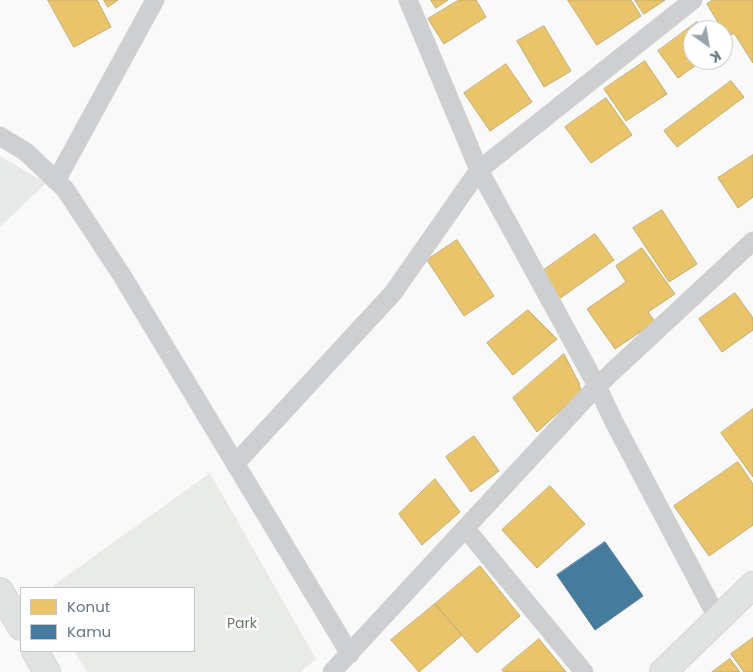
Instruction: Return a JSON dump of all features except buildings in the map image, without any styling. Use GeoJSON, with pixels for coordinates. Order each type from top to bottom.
{"type":"FeatureCollection","features":[{"type":"Feature","properties":{"kind":"street"},"geometry":{"type":"LineString","coordinates":[[56,181],[155,0]]}},
{"type":"Feature","properties":{"kind":"street"},"geometry":{"type":"LineString","coordinates":[[408,0],[480,170],[597,386],[718,619]]}},
{"type":"Feature","properties":{"kind":"street"},"geometry":{"type":"LineString","coordinates":[[235,464],[393,293],[480,170],[693,0]]}},
{"type":"Feature","properties":{"kind":"street"},"geometry":{"type":"LineString","coordinates":[[0,136],[26,152],[65,189],[121,274],[350,654]]}},
{"type":"Feature","properties":{"kind":"street"},"geometry":{"type":"LineString","coordinates":[[332,672],[597,386],[753,240]]}},
{"type":"Feature","properties":{"kind":"street"},"geometry":{"type":"LineString","coordinates":[[466,529],[584,672]]}},
{"type":"Feature","properties":{"kind":"street"},"geometry":{"type":"LineString","coordinates":[[663,672],[753,585]]}},
{"type":"Feature","properties":{"kind":"street"},"geometry":{"type":"LineString","coordinates":[[0,591],[20,625]]}},
{"type":"Feature","properties":{"kind":"street"},"geometry":{"type":"LineString","coordinates":[[36,652],[47,672]]}},
{"type":"Feature","properties":{"kind":"shaded area"},"geometry":{"type":"Polygon","coordinates":[[[0,156],[46,183],[0,227],[0,156]]]}},
{"type":"Feature","properties":{"kind":"green space","name":"Park"},"geometry":{"type":"Polygon","coordinates":[[[210,473],[316,659],[300,672],[87,672],[75,652],[195,652],[195,587],[51,587],[210,473]]]}}]}
